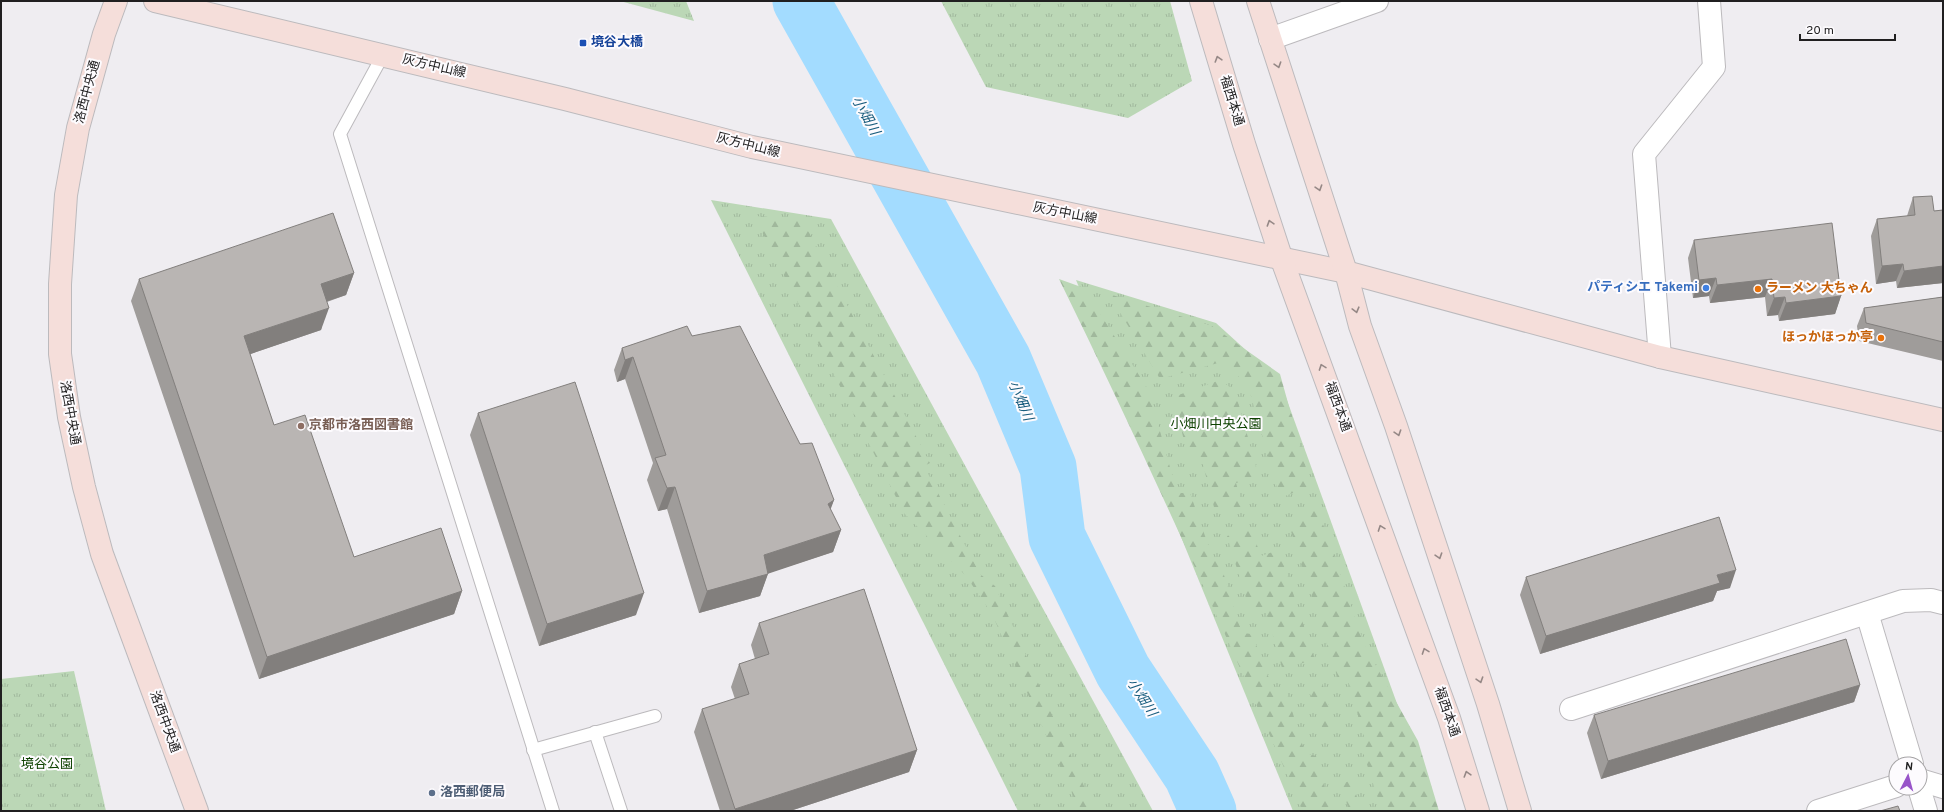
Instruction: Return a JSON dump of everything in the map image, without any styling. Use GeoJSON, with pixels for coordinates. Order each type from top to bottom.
{"type":"FeatureCollection","features":[{"type":"Feature","properties":{"kind":"street","name":"洛西中央通"},"geometry":{"type":"LineString","coordinates":[[116,1],[104,34],[78,128],[66,194],[60,284],[60,354],[69,417],[84,487],[102,554],[197,811]]}},
{"type":"Feature","properties":{"kind":"street","name":"灰方中山線"},"geometry":{"type":"LineString","coordinates":[[155,1],[565,99],[752,147],[986,198],[1346,272],[1660,357],[1943,420]]}},
{"type":"Feature","properties":{"kind":"street","name":"福西本通"},"geometry":{"type":"LineString","coordinates":[[1201,1],[1244,144],[1282,260],[1449,718],[1478,811]]}},
{"type":"Feature","properties":{"kind":"street"},"geometry":{"type":"LineString","coordinates":[[1258,1],[1346,272],[1360,326],[1396,426],[1486,697],[1520,811]]}},
{"type":"Feature","properties":{"kind":"street"},"geometry":{"type":"LineString","coordinates":[[1270,39],[1377,1]]}},
{"type":"Feature","properties":{"kind":"street"},"geometry":{"type":"LineString","coordinates":[[1660,357],[1644,154],[1714,67],[1708,1]]}},
{"type":"Feature","properties":{"kind":"street"},"geometry":{"type":"LineString","coordinates":[[1571,709],[1903,601],[1931,600],[1943,603]]}},
{"type":"Feature","properties":{"kind":"street"},"geometry":{"type":"LineString","coordinates":[[1867,613],[1910,756]]}},
{"type":"Feature","properties":{"kind":"street"},"geometry":{"type":"LineString","coordinates":[[1928,782],[1943,787]]}},
{"type":"Feature","properties":{"kind":"street"},"geometry":{"type":"LineString","coordinates":[[1818,811],[1888,789]]}},
{"type":"Feature","properties":{"kind":"street"},"geometry":{"type":"LineString","coordinates":[[1922,796],[1926,811]]}},
{"type":"Feature","properties":{"kind":"lane"},"geometry":{"type":"LineString","coordinates":[[383,55],[340,134],[553,811]]}},
{"type":"Feature","properties":{"kind":"lane"},"geometry":{"type":"LineString","coordinates":[[534,750],[655,716]]}},
{"type":"Feature","properties":{"kind":"lane"},"geometry":{"type":"LineString","coordinates":[[595,732],[622,811]]}},
{"type":"Feature","properties":{"kind":"green space"},"geometry":{"type":"Polygon","coordinates":[[[620,1],[686,1],[694,21],[620,1]]]}},
{"type":"Feature","properties":{"kind":"green space"},"geometry":{"type":"Polygon","coordinates":[[[941,1],[1170,1],[1192,81],[1128,118],[986,87],[941,1]]]}},
{"type":"Feature","properties":{"kind":"green space"},"geometry":{"type":"Polygon","coordinates":[[[711,200],[831,219],[1153,811],[1018,811],[711,200]]]}},
{"type":"Feature","properties":{"kind":"green space"},"geometry":{"type":"Polygon","coordinates":[[[754,216],[802,219],[930,463],[924,466],[980,574],[995,586],[1095,811],[1080,811],[992,614],[966,576],[904,513],[754,216]]]}},
{"type":"Feature","properties":{"kind":"green space"},"geometry":{"type":"Polygon","coordinates":[[[1059,279],[1084,288],[1149,391],[1177,493],[1190,493],[1212,556],[1219,559],[1242,633],[1252,634],[1275,694],[1286,691],[1305,753],[1316,756],[1331,811],[1303,811],[1184,544],[1059,279]]]}},
{"type":"Feature","properties":{"kind":"green space","name":"小畑川中央公園"},"geometry":{"type":"Polygon","coordinates":[[[1076,280],[1216,323],[1280,381],[1436,811],[1293,811],[1076,280]]]}},
{"type":"Feature","properties":{"kind":"green space"},"geometry":{"type":"Polygon","coordinates":[[[1109,294],[1212,326],[1280,374],[1311,486],[1280,498],[1247,382],[1218,363],[1160,379],[1109,294]]]}},
{"type":"Feature","properties":{"kind":"green space"},"geometry":{"type":"Polygon","coordinates":[[[1220,380],[1235,391],[1259,477],[1236,483],[1244,510],[1215,511],[1202,461],[1189,460],[1173,397],[1220,380]]]}},
{"type":"Feature","properties":{"kind":"green space"},"geometry":{"type":"Polygon","coordinates":[[[1317,507],[1365,646],[1418,741],[1439,811],[1382,811],[1361,746],[1365,740],[1348,680],[1338,679],[1288,522],[1317,507]]]}},
{"type":"Feature","properties":{"kind":"green space"},"geometry":{"type":"Polygon","coordinates":[[[1251,529],[1261,556],[1279,550],[1315,660],[1282,668],[1265,607],[1249,608],[1227,536],[1251,529]]]}},
{"type":"Feature","properties":{"kind":"green space","name":"境谷公園"},"geometry":{"type":"Polygon","coordinates":[[[74,671],[106,811],[1,811],[1,679],[74,671]]]}},
{"type":"Feature","properties":{"kind":"green space"},"geometry":{"type":"Polygon","coordinates":[[[1321,680],[1336,730],[1324,733],[1307,685],[1321,680]]]}},
{"type":"Feature","properties":{"kind":"green space"},"geometry":{"type":"Polygon","coordinates":[[[1352,780],[1361,811],[1349,811],[1341,784],[1352,780]]]}},
{"type":"Feature","properties":{"kind":"building"},"geometry":{"type":"Polygon","coordinates":[[[1932,196],[1934,211],[1943,210],[1943,266],[1904,271],[1903,264],[1882,266],[1877,219],[1915,215],[1913,197],[1932,196]]]}},
{"type":"Feature","properties":{"kind":"building"},"geometry":{"type":"Polygon","coordinates":[[[333,213],[354,273],[321,284],[329,308],[244,336],[274,425],[305,415],[354,557],[441,528],[462,591],[267,657],[139,279],[333,213]]]}},
{"type":"Feature","properties":{"kind":"building"},"geometry":{"type":"Polygon","coordinates":[[[1832,223],[1841,296],[1786,303],[1785,297],[1774,298],[1772,279],[1717,285],[1716,278],[1699,280],[1694,240],[1832,223]]]}},
{"type":"Feature","properties":{"kind":"building"},"geometry":{"type":"Polygon","coordinates":[[[1943,297],[1943,342],[1866,323],[1864,308],[1943,297]]]}},
{"type":"Feature","properties":{"kind":"building"},"geometry":{"type":"Polygon","coordinates":[[[687,326],[692,336],[740,326],[800,444],[812,443],[834,500],[828,504],[841,530],[764,555],[768,574],[707,591],[675,487],[667,488],[655,458],[666,455],[633,357],[625,360],[622,348],[687,326]]]}},
{"type":"Feature","properties":{"kind":"building"},"geometry":{"type":"Polygon","coordinates":[[[575,382],[644,593],[547,624],[478,413],[575,382]]]}},
{"type":"Feature","properties":{"kind":"building"},"geometry":{"type":"Polygon","coordinates":[[[1719,517],[1736,570],[1717,575],[1720,583],[1546,636],[1526,577],[1719,517]]]}},
{"type":"Feature","properties":{"kind":"building"},"geometry":{"type":"Polygon","coordinates":[[[864,589],[917,750],[735,809],[702,709],[749,694],[739,664],[769,654],[759,623],[864,589]]]}},
{"type":"Feature","properties":{"kind":"building"},"geometry":{"type":"Polygon","coordinates":[[[1846,639],[1860,685],[1608,761],[1594,715],[1846,639]]]}},
{"type":"Feature","properties":{"kind":"building"},"geometry":{"type":"Polygon","coordinates":[[[1898,806],[1900,811],[1880,811],[1898,806]]]}},
{"type":"Feature","properties":{"kind":"waterway","name":"小畑川"},"geometry":{"type":"LineString","coordinates":[[801,1],[1003,360],[1048,467],[1057,537],[1123,671],[1192,775],[1208,811]]}},
{"type":"Feature","properties":{"kind":"place","name":"境谷大橋"},"geometry":{"type":"Point","coordinates":[583,43]}},
{"type":"Feature","properties":{"kind":"place","name":"パティシエ Takemi"},"geometry":{"type":"Point","coordinates":[1706,288]}},
{"type":"Feature","properties":{"kind":"place","name":"ラーメン 大ちゃん"},"geometry":{"type":"Point","coordinates":[1758,289]}},
{"type":"Feature","properties":{"kind":"place","name":"ほっかほっか亭"},"geometry":{"type":"Point","coordinates":[1881,338]}},
{"type":"Feature","properties":{"kind":"place","name":"京都市洛西図書館"},"geometry":{"type":"Point","coordinates":[301,426]}},
{"type":"Feature","properties":{"kind":"place","name":"洛西郵便局"},"geometry":{"type":"Point","coordinates":[432,793]}}]}
